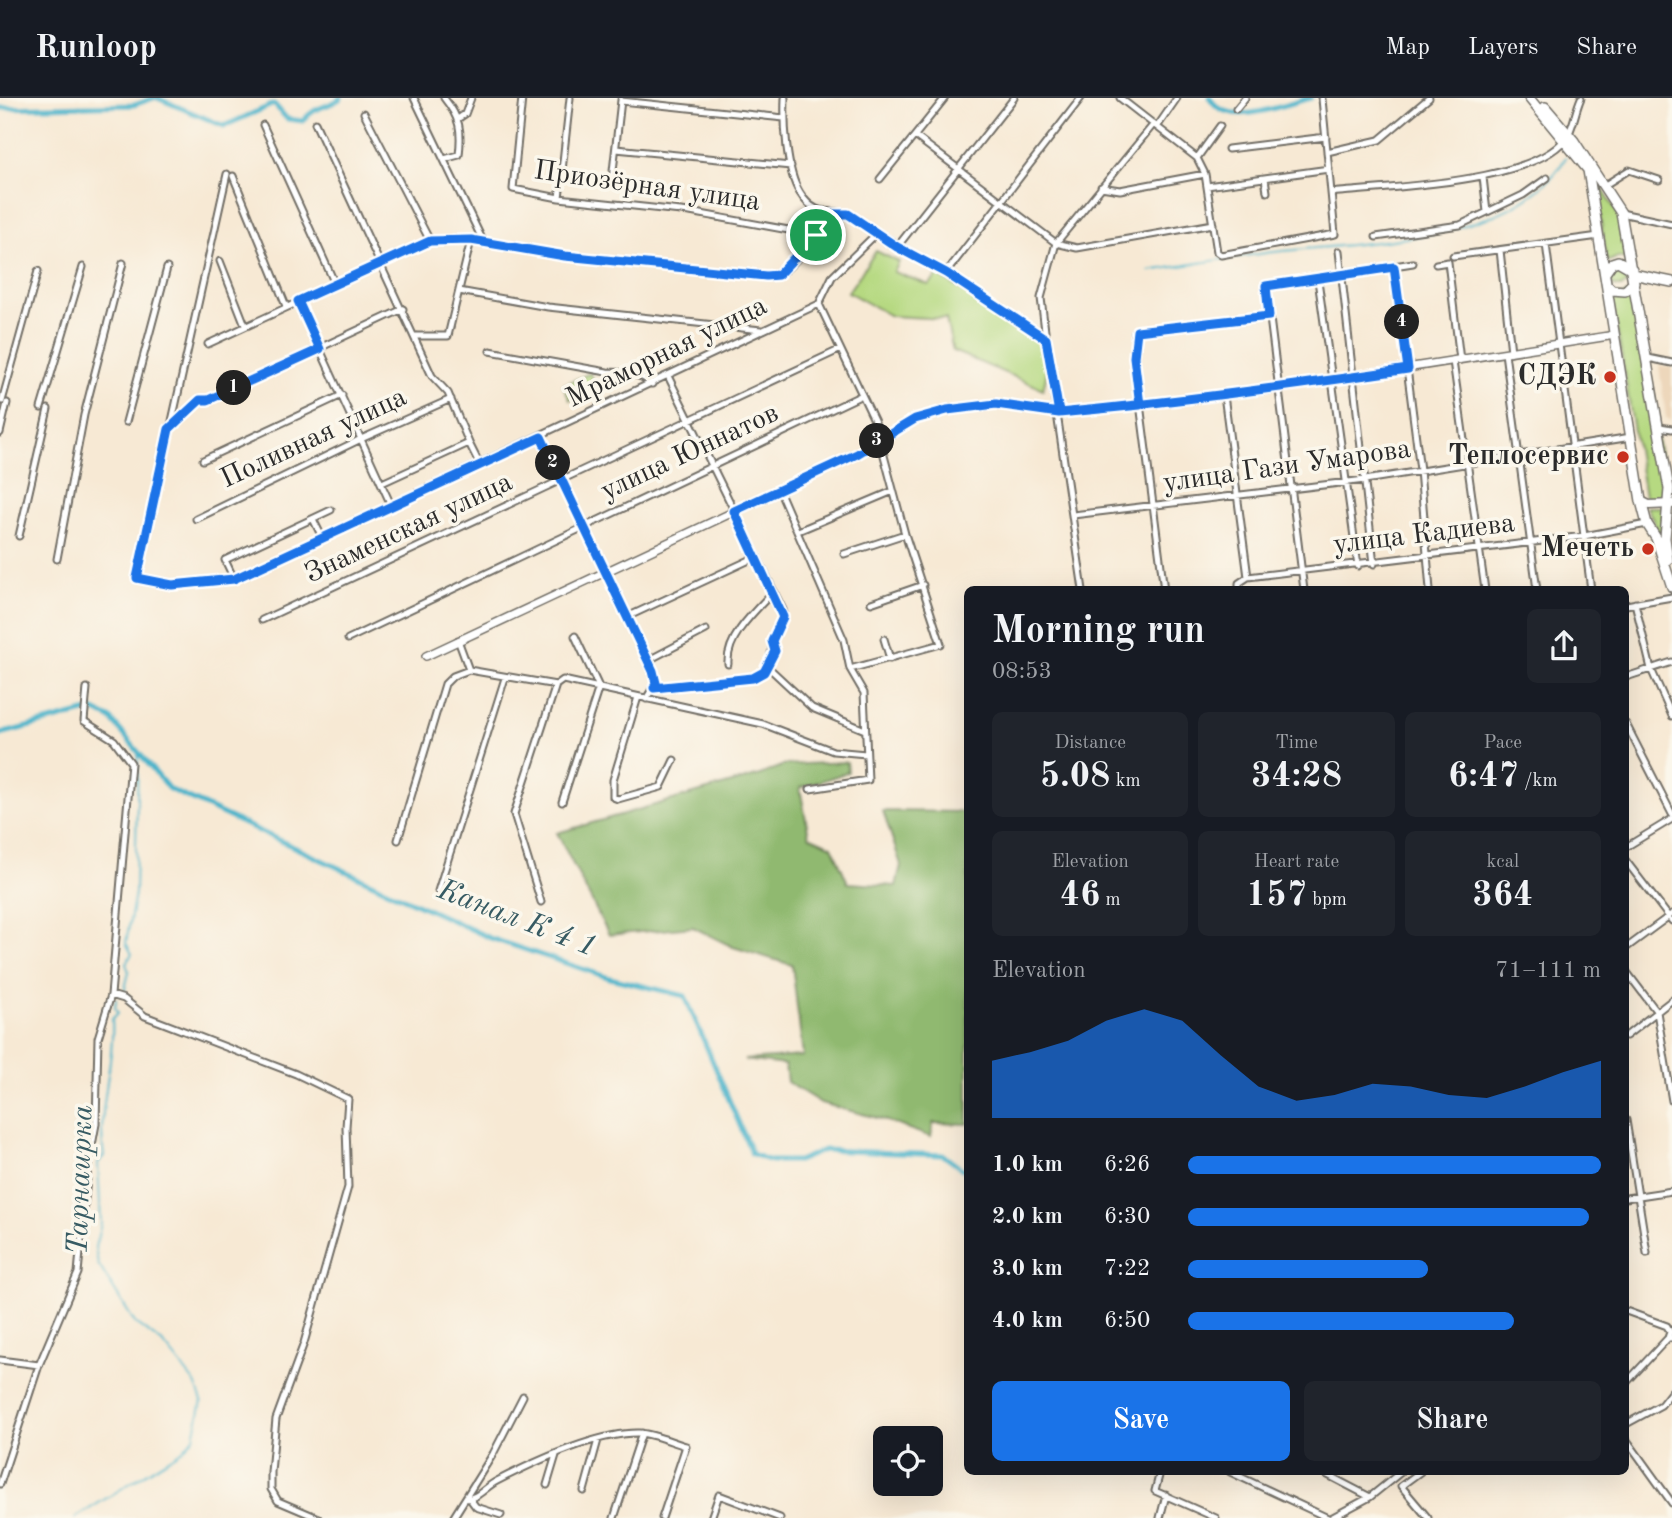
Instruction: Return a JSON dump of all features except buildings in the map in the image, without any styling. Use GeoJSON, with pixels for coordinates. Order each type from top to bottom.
{"type":"FeatureCollection","features":[{"type":"Feature","properties":{"kind":"main road"},"geometry":{"type":"LineString","coordinates":[[1529,98],[1566,137]]}},
{"type":"Feature","properties":{"kind":"main road"},"geometry":{"type":"LineString","coordinates":[[1536,98],[1605,185],[1621,213],[1660,427],[1670,502],[1665,537],[1672,570]]}},
{"type":"Feature","properties":{"kind":"main road"},"geometry":{"type":"LineString","coordinates":[[1590,169],[1641,501],[1647,524],[1656,538],[1672,587]]}},
{"type":"Feature","properties":{"kind":"main road"},"geometry":{"type":"LineString","coordinates":[[1605,273],[1607,268],[1618,261],[1629,265],[1633,276],[1631,288],[1618,292],[1607,285]]}},
{"type":"Feature","properties":{"kind":"main road"},"geometry":{"type":"LineString","coordinates":[[1633,276],[1672,282]]}},
{"type":"Feature","properties":{"kind":"main road"},"geometry":{"type":"LineString","coordinates":[[1633,276],[1672,287]]}},
{"type":"Feature","properties":{"kind":"main road"},"geometry":{"type":"LineString","coordinates":[[1641,501],[1650,505],[1670,502]]}},
{"type":"Feature","properties":{"kind":"street"},"geometry":{"type":"LineString","coordinates":[[414,98],[483,241]]}},
{"type":"Feature","properties":{"kind":"street"},"geometry":{"type":"LineString","coordinates":[[444,98],[459,118],[462,134],[459,155],[444,159]]}},
{"type":"Feature","properties":{"kind":"street"},"geometry":{"type":"LineString","coordinates":[[459,118],[465,114],[471,98]]}},
{"type":"Feature","properties":{"kind":"street","name":"Приозёрная улица"},"geometry":{"type":"LineString","coordinates":[[522,98],[513,189],[559,198],[690,212],[816,235]]}},
{"type":"Feature","properties":{"kind":"street"},"geometry":{"type":"LineString","coordinates":[[559,198],[570,98]]}},
{"type":"Feature","properties":{"kind":"street"},"geometry":{"type":"LineString","coordinates":[[785,98],[784,118],[791,166],[799,192],[805,200],[824,213],[848,214],[897,247],[946,273],[1046,339]]}},
{"type":"Feature","properties":{"kind":"street"},"geometry":{"type":"LineString","coordinates":[[880,179],[946,98]]}},
{"type":"Feature","properties":{"kind":"street"},"geometry":{"type":"LineString","coordinates":[[897,247],[1014,98]]}},
{"type":"Feature","properties":{"kind":"street"},"geometry":{"type":"LineString","coordinates":[[946,273],[1081,98]]}},
{"type":"Feature","properties":{"kind":"street"},"geometry":{"type":"LineString","coordinates":[[1120,98],[1197,158],[1205,174],[1217,252],[1221,255],[1334,235],[1322,99]]}},
{"type":"Feature","properties":{"kind":"street"},"geometry":{"type":"LineString","coordinates":[[1082,586],[1041,298],[1049,259],[1056,243],[1178,98]]}},
{"type":"Feature","properties":{"kind":"street"},"geometry":{"type":"LineString","coordinates":[[1236,109],[1245,98]]}},
{"type":"Feature","properties":{"kind":"street"},"geometry":{"type":"LineString","coordinates":[[1331,193],[1483,177],[1523,167],[1539,159],[1566,137],[1581,98]]}},
{"type":"Feature","properties":{"kind":"street"},"geometry":{"type":"LineString","coordinates":[[1327,152],[1379,140],[1425,99]]}},
{"type":"Feature","properties":{"kind":"street"},"geometry":{"type":"LineString","coordinates":[[612,180],[621,100],[784,118]]}},
{"type":"Feature","properties":{"kind":"street"},"geometry":{"type":"LineString","coordinates":[[364,113],[430,241]]}},
{"type":"Feature","properties":{"kind":"street"},"geometry":{"type":"LineString","coordinates":[[315,123],[432,376],[451,399],[480,466]]}},
{"type":"Feature","properties":{"kind":"street"},"geometry":{"type":"LineString","coordinates":[[263,125],[335,284]]}},
{"type":"Feature","properties":{"kind":"street"},"geometry":{"type":"LineString","coordinates":[[1197,158],[1220,126]]}},
{"type":"Feature","properties":{"kind":"street"},"geometry":{"type":"LineString","coordinates":[[915,136],[1056,243],[1077,248],[1213,223]]}},
{"type":"Feature","properties":{"kind":"street"},"geometry":{"type":"LineString","coordinates":[[1228,149],[1326,137]]}},
{"type":"Feature","properties":{"kind":"street"},"geometry":{"type":"LineString","coordinates":[[615,149],[791,166]]}},
{"type":"Feature","properties":{"kind":"street"},"geometry":{"type":"LineString","coordinates":[[1207,186],[1329,169]]}},
{"type":"Feature","properties":{"kind":"street"},"geometry":{"type":"LineString","coordinates":[[1605,185],[1629,170],[1659,180]]}},
{"type":"Feature","properties":{"kind":"street"},"geometry":{"type":"LineString","coordinates":[[1101,187],[1120,190],[1205,174]]}},
{"type":"Feature","properties":{"kind":"street"},"geometry":{"type":"LineString","coordinates":[[169,429],[230,175],[286,306]]}},
{"type":"Feature","properties":{"kind":"street"},"geometry":{"type":"LineString","coordinates":[[1483,177],[1487,212]]}},
{"type":"Feature","properties":{"kind":"street"},"geometry":{"type":"LineString","coordinates":[[1265,178],[1268,192]]}},
{"type":"Feature","properties":{"kind":"street"},"geometry":{"type":"LineString","coordinates":[[1376,237],[1460,225],[1522,195],[1547,178]]}},
{"type":"Feature","properties":{"kind":"street"},"geometry":{"type":"LineString","coordinates":[[1621,213],[1672,224]]}},
{"type":"Feature","properties":{"kind":"street"},"geometry":{"type":"LineString","coordinates":[[208,344],[430,241],[483,241],[565,256],[766,276],[778,275],[816,235],[825,231],[835,214]]}},
{"type":"Feature","properties":{"kind":"street"},"geometry":{"type":"LineString","coordinates":[[850,669],[942,644],[905,534],[875,422],[860,396],[819,304],[832,277],[876,234]]}},
{"type":"Feature","properties":{"kind":"street"},"geometry":{"type":"LineString","coordinates":[[1453,256],[1599,236]]}},
{"type":"Feature","properties":{"kind":"street"},"geometry":{"type":"LineString","coordinates":[[415,336],[448,336],[471,240]]}},
{"type":"Feature","properties":{"kind":"street"},"geometry":{"type":"LineString","coordinates":[[1546,244],[1590,586]]}},
{"type":"Feature","properties":{"kind":"street"},"geometry":{"type":"LineString","coordinates":[[1500,250],[1508,352],[1536,586]]}},
{"type":"Feature","properties":{"kind":"street"},"geometry":{"type":"LineString","coordinates":[[1339,251],[1374,564]]}},
{"type":"Feature","properties":{"kind":"street"},"geometry":{"type":"LineString","coordinates":[[220,261],[245,325]]}},
{"type":"Feature","properties":{"kind":"street"},"geometry":{"type":"LineString","coordinates":[[1436,264],[1448,262],[1468,464],[1484,586]]}},
{"type":"Feature","properties":{"kind":"street"},"geometry":{"type":"LineString","coordinates":[[57,559],[84,415],[123,263]]}},
{"type":"Feature","properties":{"kind":"street"},"geometry":{"type":"LineString","coordinates":[[1304,586],[1266,286],[1318,280],[1413,263]]}},
{"type":"Feature","properties":{"kind":"street"},"geometry":{"type":"LineString","coordinates":[[1394,267],[1420,470],[1430,586]]}},
{"type":"Feature","properties":{"kind":"street"},"geometry":{"type":"LineString","coordinates":[[41,408],[83,268]]}},
{"type":"Feature","properties":{"kind":"street"},"geometry":{"type":"LineString","coordinates":[[126,422],[167,268]]}},
{"type":"Feature","properties":{"kind":"street"},"geometry":{"type":"LineString","coordinates":[[0,433],[4,402],[38,271]]}},
{"type":"Feature","properties":{"kind":"street"},"geometry":{"type":"LineString","coordinates":[[1318,280],[1344,482],[1358,566]]}},
{"type":"Feature","properties":{"kind":"street"},"geometry":{"type":"LineString","coordinates":[[459,291],[548,307],[764,330]]}},
{"type":"Feature","properties":{"kind":"street"},"geometry":{"type":"LineString","coordinates":[[298,301],[391,505]]}},
{"type":"Feature","properties":{"kind":"street","name":"Мраморная улица"},"geometry":{"type":"LineString","coordinates":[[169,429],[137,578],[172,585],[234,579],[480,466],[819,304]]}},
{"type":"Feature","properties":{"kind":"street"},"geometry":{"type":"LineString","coordinates":[[169,429],[200,400],[208,400],[403,309]]}},
{"type":"Feature","properties":{"kind":"street"},"geometry":{"type":"LineString","coordinates":[[1163,586],[1134,357],[1137,331],[1269,316]]}},
{"type":"Feature","properties":{"kind":"street"},"geometry":{"type":"LineString","coordinates":[[426,656],[857,454],[915,419],[947,410],[996,404],[1059,413],[1140,405],[1280,388],[1615,335]]}},
{"type":"Feature","properties":{"kind":"street","name":"Знаменская улица"},"geometry":{"type":"LineString","coordinates":[[262,620],[839,350]]}},
{"type":"Feature","properties":{"kind":"street"},"geometry":{"type":"LineString","coordinates":[[490,351],[607,372],[626,372],[640,376],[652,384]]}},
{"type":"Feature","properties":{"kind":"street"},"geometry":{"type":"LineString","coordinates":[[1648,358],[1672,363]]}},
{"type":"Feature","properties":{"kind":"street"},"geometry":{"type":"LineString","coordinates":[[654,688],[753,678],[764,672],[775,651],[772,641],[783,617],[668,376]]}},
{"type":"Feature","properties":{"kind":"street"},"geometry":{"type":"LineString","coordinates":[[203,460],[342,395]]}},
{"type":"Feature","properties":{"kind":"street"},"geometry":{"type":"LineString","coordinates":[[1224,395],[1248,577],[1239,583],[1239,586]]}},
{"type":"Feature","properties":{"kind":"street","name":"улица Юннатов"},"geometry":{"type":"LineString","coordinates":[[348,639],[860,396]]}},
{"type":"Feature","properties":{"kind":"street","name":"Поливная улица"},"geometry":{"type":"LineString","coordinates":[[196,519],[361,439],[451,399]]}},
{"type":"Feature","properties":{"kind":"street"},"geometry":{"type":"LineString","coordinates":[[19,536],[48,409]]}},
{"type":"Feature","properties":{"kind":"street"},"geometry":{"type":"LineString","coordinates":[[1660,427],[1672,429]]}},
{"type":"Feature","properties":{"kind":"street"},"geometry":{"type":"LineString","coordinates":[[541,437],[656,678],[654,688],[646,699]]}},
{"type":"Feature","properties":{"kind":"street","name":"улица Гази Умарова"},"geometry":{"type":"LineString","coordinates":[[1073,515],[1365,480],[1631,437]]}},
{"type":"Feature","properties":{"kind":"street"},"geometry":{"type":"LineString","coordinates":[[382,484],[469,443]]}},
{"type":"Feature","properties":{"kind":"street"},"geometry":{"type":"LineString","coordinates":[[779,490],[844,640],[850,669],[864,693],[868,780],[810,789]]}},
{"type":"Feature","properties":{"kind":"street"},"geometry":{"type":"LineString","coordinates":[[798,531],[893,491]]}},
{"type":"Feature","properties":{"kind":"street"},"geometry":{"type":"LineString","coordinates":[[234,579],[225,560],[331,510]]}},
{"type":"Feature","properties":{"kind":"street"},"geometry":{"type":"LineString","coordinates":[[313,519],[322,537]]}},
{"type":"Feature","properties":{"kind":"street","name":"улица Кадиева"},"geometry":{"type":"LineString","coordinates":[[1248,577],[1427,557],[1584,536],[1647,524]]}},
{"type":"Feature","properties":{"kind":"street"},"geometry":{"type":"LineString","coordinates":[[844,554],[905,534]]}},
{"type":"Feature","properties":{"kind":"street"},"geometry":{"type":"LineString","coordinates":[[627,617],[756,557]]}},
{"type":"Feature","properties":{"kind":"street"},"geometry":{"type":"LineString","coordinates":[[871,603],[923,585]]}},
{"type":"Feature","properties":{"kind":"street"},"geometry":{"type":"LineString","coordinates":[[728,664],[729,647],[736,635],[773,592]]}},
{"type":"Feature","properties":{"kind":"street"},"geometry":{"type":"LineString","coordinates":[[1629,604],[1672,597]]}},
{"type":"Feature","properties":{"kind":"street"},"geometry":{"type":"LineString","coordinates":[[1635,603],[1651,669],[1672,716]]}},
{"type":"Feature","properties":{"kind":"street"},"geometry":{"type":"LineString","coordinates":[[647,662],[706,630]]}},
{"type":"Feature","properties":{"kind":"street"},"geometry":{"type":"LineString","coordinates":[[562,802],[599,687],[575,636]]}},
{"type":"Feature","properties":{"kind":"street"},"geometry":{"type":"LineString","coordinates":[[884,639],[890,659]]}},
{"type":"Feature","properties":{"kind":"street"},"geometry":{"type":"LineString","coordinates":[[458,640],[469,670]]}},
{"type":"Feature","properties":{"kind":"street"},"geometry":{"type":"LineString","coordinates":[[1629,676],[1672,662]]}},
{"type":"Feature","properties":{"kind":"street"},"geometry":{"type":"LineString","coordinates":[[767,666],[812,708],[865,730]]}},
{"type":"Feature","properties":{"kind":"street"},"geometry":{"type":"LineString","coordinates":[[398,840],[445,684],[453,676],[469,670],[556,685]]}},
{"type":"Feature","properties":{"kind":"street"},"geometry":{"type":"LineString","coordinates":[[438,891],[505,678]]}},
{"type":"Feature","properties":{"kind":"street"},"geometry":{"type":"LineString","coordinates":[[541,902],[514,814],[556,685],[563,680],[763,724],[833,751],[866,754]]}},
{"type":"Feature","properties":{"kind":"street"},"geometry":{"type":"LineString","coordinates":[[0,1483],[39,1365],[78,1273],[88,1167],[96,1124],[98,1038],[111,995],[131,763],[114,740],[83,720],[87,688]]}},
{"type":"Feature","properties":{"kind":"street"},"geometry":{"type":"LineString","coordinates":[[638,697],[613,780],[614,799],[661,787],[674,760]]}},
{"type":"Feature","properties":{"kind":"street"},"geometry":{"type":"LineString","coordinates":[[1629,730],[1672,814]]}},
{"type":"Feature","properties":{"kind":"street"},"geometry":{"type":"LineString","coordinates":[[1629,845],[1672,819]]}},
{"type":"Feature","properties":{"kind":"street"},"geometry":{"type":"LineString","coordinates":[[1629,865],[1671,917],[1629,946]]}},
{"type":"Feature","properties":{"kind":"street"},"geometry":{"type":"LineString","coordinates":[[1629,975],[1657,1012],[1672,1101]]}},
{"type":"Feature","properties":{"kind":"street"},"geometry":{"type":"LineString","coordinates":[[111,995],[124,999],[145,1016],[296,1074],[348,1099],[345,1127],[348,1187],[304,1343],[276,1419],[271,1472],[271,1489],[278,1502],[318,1518]]}},
{"type":"Feature","properties":{"kind":"street"},"geometry":{"type":"LineString","coordinates":[[1629,1034],[1672,1000]]}},
{"type":"Feature","properties":{"kind":"street"},"geometry":{"type":"LineString","coordinates":[[1629,1141],[1647,1253]]}},
{"type":"Feature","properties":{"kind":"street"},"geometry":{"type":"LineString","coordinates":[[1629,1197],[1672,1191]]}},
{"type":"Feature","properties":{"kind":"street"},"geometry":{"type":"LineString","coordinates":[[1629,1312],[1667,1326],[1670,1332],[1670,1338],[1629,1380]]}},
{"type":"Feature","properties":{"kind":"street"},"geometry":{"type":"LineString","coordinates":[[0,1360],[39,1365]]}},
{"type":"Feature","properties":{"kind":"street"},"geometry":{"type":"LineString","coordinates":[[1661,1405],[1672,1391]]}},
{"type":"Feature","properties":{"kind":"street"},"geometry":{"type":"LineString","coordinates":[[453,1518],[493,1454],[523,1396]]}},
{"type":"Feature","properties":{"kind":"street"},"geometry":{"type":"LineString","coordinates":[[1629,1422],[1672,1401]]}},
{"type":"Feature","properties":{"kind":"street"},"geometry":{"type":"LineString","coordinates":[[467,1499],[494,1482],[556,1454],[598,1440],[642,1433],[686,1446],[662,1518]]}},
{"type":"Feature","properties":{"kind":"street"},"geometry":{"type":"LineString","coordinates":[[614,1518],[642,1433]]}},
{"type":"Feature","properties":{"kind":"street"},"geometry":{"type":"LineString","coordinates":[[584,1491],[598,1440]]}},
{"type":"Feature","properties":{"kind":"street"},"geometry":{"type":"LineString","coordinates":[[1629,1443],[1672,1503]]}},
{"type":"Feature","properties":{"kind":"street"},"geometry":{"type":"LineString","coordinates":[[547,1485],[556,1454]]}},
{"type":"Feature","properties":{"kind":"street"},"geometry":{"type":"LineString","coordinates":[[1159,1475],[1155,1492],[1216,1518]]}},
{"type":"Feature","properties":{"kind":"street"},"geometry":{"type":"LineString","coordinates":[[1236,1475],[1329,1518],[1370,1497],[1397,1475]]}},
{"type":"Feature","properties":{"kind":"street"},"geometry":{"type":"LineString","coordinates":[[1328,1475],[1370,1497]]}},
{"type":"Feature","properties":{"kind":"street"},"geometry":{"type":"LineString","coordinates":[[1416,1475],[1401,1486],[1429,1518]]}},
{"type":"Feature","properties":{"kind":"street"},"geometry":{"type":"LineString","coordinates":[[711,1518],[719,1495],[780,1518]]}},
{"type":"Feature","properties":{"kind":"street"},"geometry":{"type":"LineString","coordinates":[[1160,1518],[1166,1495]]}},
{"type":"Feature","properties":{"kind":"street"},"geometry":{"type":"LineString","coordinates":[[467,1499],[476,1507],[501,1515]]}},
{"type":"Feature","properties":{"kind":"shaded area"},"geometry":{"type":"Polygon","coordinates":[[[1659,365],[1672,368],[1672,420],[1666,418],[1659,365]]]}},
{"type":"Feature","properties":{"kind":"green space"},"geometry":{"type":"Polygon","coordinates":[[[1601,187],[1619,215],[1627,259],[1618,257],[1607,262],[1596,189],[1601,187]]]}},
{"type":"Feature","properties":{"kind":"green space"},"geometry":{"type":"Polygon","coordinates":[[[876,251],[899,262],[894,272],[929,285],[938,275],[1037,338],[1047,363],[1043,389],[953,351],[946,319],[891,316],[848,292],[876,251]]]}},
{"type":"Feature","properties":{"kind":"green space"},"geometry":{"type":"Polygon","coordinates":[[[1619,267],[1626,270],[1629,277],[1626,284],[1619,287],[1612,284],[1609,277],[1612,270],[1619,267]]]}},
{"type":"Feature","properties":{"kind":"green space"},"geometry":{"type":"Polygon","coordinates":[[[1633,289],[1666,494],[1663,499],[1649,502],[1645,497],[1611,293],[1623,296],[1633,289]]]}},
{"type":"Feature","properties":{"kind":"green space"},"geometry":{"type":"Polygon","coordinates":[[[590,373],[597,388],[570,400],[563,385],[590,373]]]}},
{"type":"Feature","properties":{"kind":"green space"},"geometry":{"type":"Polygon","coordinates":[[[1647,507],[1664,507],[1660,536],[1647,507]]]}},
{"type":"Feature","properties":{"kind":"green space"},"geometry":{"type":"Polygon","coordinates":[[[847,762],[848,772],[800,788],[809,836],[832,846],[848,883],[896,886],[901,865],[883,811],[964,812],[964,1124],[933,1123],[931,1137],[881,1119],[821,1103],[787,1082],[785,1065],[744,1060],[803,1056],[792,965],[733,947],[693,927],[609,935],[557,833],[760,775],[784,765],[847,762]]]}},
{"type":"Feature","properties":{"kind":"waterway"},"geometry":{"type":"LineString","coordinates":[[0,108],[134,105],[154,98]]}},
{"type":"Feature","properties":{"kind":"waterway"},"geometry":{"type":"LineString","coordinates":[[157,98],[224,126],[274,104],[287,119],[303,121],[312,112],[341,98]]}},
{"type":"Feature","properties":{"kind":"waterway","name":"Тарнаирка"},"geometry":{"type":"LineString","coordinates":[[1210,98],[1218,107],[1243,114],[1311,98]]}},
{"type":"Feature","properties":{"kind":"waterway"},"geometry":{"type":"LineString","coordinates":[[1149,271],[1266,253],[1386,241],[1431,234],[1473,223],[1511,207],[1543,186],[1566,157]]}},
{"type":"Feature","properties":{"kind":"waterway","name":"Канал К 4 1"},"geometry":{"type":"LineString","coordinates":[[0,734],[92,710],[110,718],[169,789],[490,938],[610,978],[685,996],[752,1154],[771,1161],[798,1161],[824,1150],[943,1155],[964,1169]]}},
{"type":"Feature","properties":{"kind":"waterway","name":"Тарнаирка"},"geometry":{"type":"LineString","coordinates":[[119,995],[124,993],[129,972],[126,963],[132,954],[126,943],[135,893],[138,754]]}},
{"type":"Feature","properties":{"kind":"waterway","name":"Тарнаирка"},"geometry":{"type":"LineString","coordinates":[[75,1518],[183,1450],[194,1437],[202,1401],[195,1383],[164,1344],[135,1323],[98,1264],[95,1247],[101,1224],[98,1163],[104,1156],[102,1122],[111,1053],[112,1019],[118,1013],[115,1008],[116,999]]}},
{"type":"Feature","properties":{"kind":"place","name":"СДЭК"},"geometry":{"type":"Point","coordinates":[1610,377]}},
{"type":"Feature","properties":{"kind":"place","name":"Теплосервис"},"geometry":{"type":"Point","coordinates":[1623,457]}},
{"type":"Feature","properties":{"kind":"place","name":"Мечеть"},"geometry":{"type":"Point","coordinates":[1648,549]}},
{"type":"Feature","properties":{"kind":"route"},"geometry":{"type":"LineString","coordinates":[[816,235],[778,275],[766,276],[565,256],[483,241],[430,241],[298,301],[320,349],[208,400],[200,400],[169,429],[137,578],[172,585],[234,579],[541,437],[653,671],[656,683],[654,688],[753,678],[764,672],[775,651],[772,641],[783,617],[783,610],[734,511],[857,454],[915,419],[947,410],[996,404],[1059,413],[1140,405],[1134,357],[1135,332],[1269,316],[1266,286],[1394,267],[1408,369],[1280,388],[1140,405],[1059,413],[1046,339],[946,273],[897,247],[848,214],[835,214],[825,231],[816,235]]}}]}
